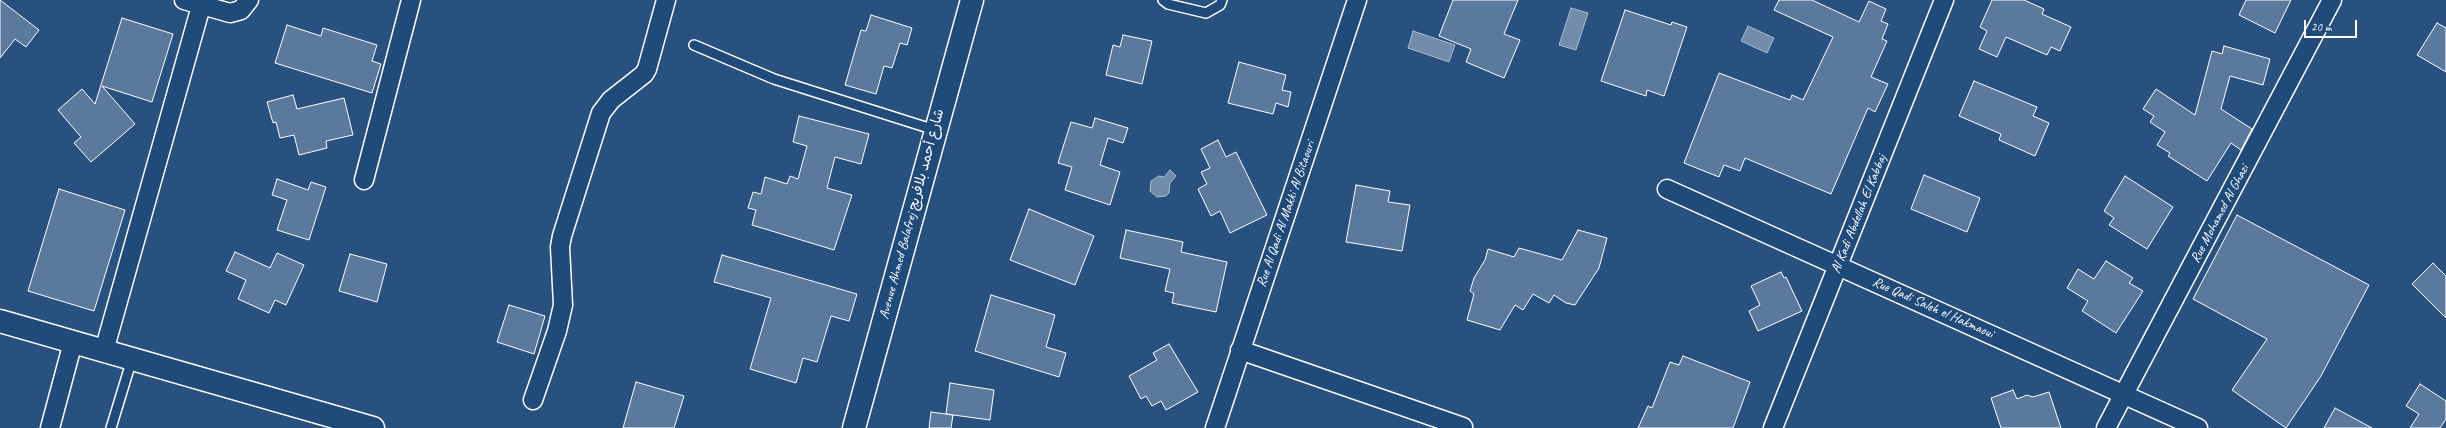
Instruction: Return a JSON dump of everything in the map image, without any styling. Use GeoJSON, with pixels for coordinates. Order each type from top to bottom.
{"type":"FeatureCollection","features":[{"type":"Feature","properties":{"kind":"main road","name":"Avenue Ahmed Balafrej شارع أحمد بلافريج"},"geometry":{"type":"LineString","coordinates":[[854,428],[972,0]]}},
{"type":"Feature","properties":{"kind":"main road"},"geometry":{"type":"LineString","coordinates":[[0,321],[374,428]]}},
{"type":"Feature","properties":{"kind":"street"},"geometry":{"type":"LineString","coordinates":[[104,351],[192,3],[221,12],[236,13],[249,0]]}},
{"type":"Feature","properties":{"kind":"street"},"geometry":{"type":"LineString","coordinates":[[364,180],[411,0]]}},
{"type":"Feature","properties":{"kind":"street"},"geometry":{"type":"LineString","coordinates":[[533,400],[558,331],[563,305],[560,247],[562,236],[599,121],[611,100],[644,74],[647,69],[666,0]]}},
{"type":"Feature","properties":{"kind":"street","name":"Rue Al Qadi Al Makki Al Bitaouri"},"geometry":{"type":"LineString","coordinates":[[1215,428],[1240,350],[1296,189],[1357,0]]}},
{"type":"Feature","properties":{"kind":"street","name":"Al Kadi Abdellah El Kabbaj"},"geometry":{"type":"LineString","coordinates":[[1772,428],[1839,266],[1944,0]]}},
{"type":"Feature","properties":{"kind":"street","name":"Rue Mohamed Al Ghazi"},"geometry":{"type":"LineString","coordinates":[[2106,428],[2332,0]]}},
{"type":"Feature","properties":{"kind":"street","name":"Rue Qadi Saleh el Hakmaoui"},"geometry":{"type":"LineString","coordinates":[[1667,189],[2198,428]]}},
{"type":"Feature","properties":{"kind":"street"},"geometry":{"type":"LineString","coordinates":[[50,428],[73,342]]}},
{"type":"Feature","properties":{"kind":"street"},"geometry":{"type":"LineString","coordinates":[[1240,350],[1463,427]]}},
{"type":"Feature","properties":{"kind":"lane"},"geometry":{"type":"LineString","coordinates":[[1163,0],[1168,4],[1206,13],[1220,5],[1222,0]]}},
{"type":"Feature","properties":{"kind":"lane"},"geometry":{"type":"LineString","coordinates":[[694,45],[774,79],[935,130]]}},
{"type":"Feature","properties":{"kind":"lane"},"geometry":{"type":"LineString","coordinates":[[111,428],[132,359]]}},
{"type":"Feature","properties":{"kind":"water"},"geometry":{"type":"Polygon","coordinates":[[[1571,8],[1588,13],[1576,50],[1559,45],[1571,8]]]}},
{"type":"Feature","properties":{"kind":"water"},"geometry":{"type":"Polygon","coordinates":[[[1748,26],[1774,38],[1767,53],[1741,41],[1748,26]]]}},
{"type":"Feature","properties":{"kind":"water"},"geometry":{"type":"Polygon","coordinates":[[[1413,31],[1455,45],[1449,62],[1408,48],[1413,31]]]}},
{"type":"Feature","properties":{"kind":"water"},"geometry":{"type":"Polygon","coordinates":[[[1170,170],[1176,176],[1170,183],[1169,193],[1166,196],[1157,197],[1150,191],[1151,181],[1159,176],[1164,177],[1170,170]]]}},
{"type":"Feature","properties":{"kind":"building"},"geometry":{"type":"Polygon","coordinates":[[[0,0],[39,30],[26,47],[15,39],[0,58],[0,0]]]}},
{"type":"Feature","properties":{"kind":"building"},"geometry":{"type":"Polygon","coordinates":[[[1453,0],[1518,0],[1504,34],[1520,40],[1504,78],[1466,62],[1471,49],[1439,36],[1453,0]]]}},
{"type":"Feature","properties":{"kind":"building"},"geometry":{"type":"Polygon","coordinates":[[[1779,0],[1812,0],[1859,22],[1869,1],[1886,9],[1881,21],[1888,24],[1882,39],[1887,41],[1871,77],[1888,84],[1875,112],[1868,108],[1831,194],[1745,158],[1740,171],[1724,165],[1719,177],[1684,163],[1719,73],[1790,100],[1792,95],[1803,100],[1833,37],[1774,10],[1779,0]]]}},
{"type":"Feature","properties":{"kind":"building"},"geometry":{"type":"Polygon","coordinates":[[[1992,0],[2024,0],[2044,9],[2042,14],[2071,27],[2060,51],[2051,47],[2047,55],[2006,37],[1997,57],[1979,49],[1987,31],[1980,27],[1992,0]]]}},
{"type":"Feature","properties":{"kind":"building"},"geometry":{"type":"Polygon","coordinates":[[[2246,0],[2291,0],[2275,33],[2239,15],[2246,0]]]}},
{"type":"Feature","properties":{"kind":"building"},"geometry":{"type":"Polygon","coordinates":[[[1625,10],[1671,25],[1672,22],[1687,27],[1664,96],[1647,90],[1646,96],[1601,81],[1625,10]]]}},
{"type":"Feature","properties":{"kind":"building"},"geometry":{"type":"Polygon","coordinates":[[[871,15],[912,28],[907,45],[900,43],[892,68],[884,66],[876,94],[845,85],[861,30],[866,31],[871,15]]]}},
{"type":"Feature","properties":{"kind":"building"},"geometry":{"type":"Polygon","coordinates":[[[122,18],[173,34],[152,102],[102,86],[135,124],[91,162],[74,143],[81,137],[58,110],[82,89],[95,104],[122,18]]]}},
{"type":"Feature","properties":{"kind":"building"},"geometry":{"type":"Polygon","coordinates":[[[2437,23],[2446,28],[2446,72],[2417,55],[2437,23]]]}},
{"type":"Feature","properties":{"kind":"building"},"geometry":{"type":"Polygon","coordinates":[[[287,25],[321,36],[323,28],[377,45],[372,61],[381,64],[372,93],[275,63],[287,25]]]}},
{"type":"Feature","properties":{"kind":"building"},"geometry":{"type":"Polygon","coordinates":[[[1123,35],[1152,41],[1142,84],[1106,75],[1113,45],[1120,47],[1123,35]]]}},
{"type":"Feature","properties":{"kind":"building"},"geometry":{"type":"Polygon","coordinates":[[[2224,46],[2270,59],[2263,85],[2230,76],[2221,109],[2252,129],[2241,150],[2231,143],[2207,181],[2168,156],[2170,153],[2157,145],[2165,132],[2150,122],[2154,116],[2143,109],[2156,89],[2195,115],[2212,51],[2222,54],[2224,46]]]}},
{"type":"Feature","properties":{"kind":"building"},"geometry":{"type":"Polygon","coordinates":[[[1239,62],[1286,75],[1282,90],[1291,92],[1288,107],[1276,103],[1273,114],[1228,103],[1239,62]]]}},
{"type":"Feature","properties":{"kind":"building"},"geometry":{"type":"Polygon","coordinates":[[[1974,81],[2037,107],[2033,116],[2049,123],[2035,156],[1999,140],[2001,134],[1959,116],[1974,81]]]}},
{"type":"Feature","properties":{"kind":"building"},"geometry":{"type":"Polygon","coordinates":[[[293,95],[297,109],[344,98],[353,135],[326,141],[327,148],[299,155],[294,135],[280,138],[276,122],[273,123],[267,102],[293,95]]]}},
{"type":"Feature","properties":{"kind":"building"},"geometry":{"type":"Polygon","coordinates":[[[799,116],[869,134],[861,164],[835,157],[827,188],[852,195],[834,250],[752,225],[756,210],[748,208],[753,192],[761,194],[765,177],[787,184],[790,176],[798,179],[807,146],[793,142],[799,116]]]}},
{"type":"Feature","properties":{"kind":"building"},"geometry":{"type":"Polygon","coordinates":[[[1095,118],[1128,128],[1123,143],[1108,138],[1100,165],[1120,172],[1110,205],[1065,190],[1072,167],[1058,163],[1071,122],[1092,128],[1095,118]]]}},
{"type":"Feature","properties":{"kind":"building"},"geometry":{"type":"Polygon","coordinates":[[[1218,140],[1226,157],[1236,152],[1267,215],[1230,233],[1220,211],[1211,216],[1198,189],[1207,184],[1201,172],[1210,168],[1201,149],[1218,140]]]}},
{"type":"Feature","properties":{"kind":"building"},"geometry":{"type":"Polygon","coordinates":[[[1924,175],[1980,198],[1967,232],[1911,209],[1924,175]]]}},
{"type":"Feature","properties":{"kind":"building"},"geometry":{"type":"Polygon","coordinates":[[[2125,176],[2173,207],[2147,249],[2109,225],[2114,218],[2104,211],[2125,176]]]}},
{"type":"Feature","properties":{"kind":"building"},"geometry":{"type":"Polygon","coordinates":[[[277,179],[308,190],[311,182],[326,187],[309,240],[277,230],[287,200],[272,195],[277,179]]]}},
{"type":"Feature","properties":{"kind":"building"},"geometry":{"type":"Polygon","coordinates":[[[1356,185],[1390,191],[1388,202],[1410,205],[1402,251],[1346,242],[1356,185]]]}},
{"type":"Feature","properties":{"kind":"building"},"geometry":{"type":"Polygon","coordinates":[[[59,189],[125,210],[94,311],[28,291],[59,189]]]}},
{"type":"Feature","properties":{"kind":"building"},"geometry":{"type":"Polygon","coordinates":[[[1029,209],[1094,236],[1075,285],[1010,260],[1029,209]]]}},
{"type":"Feature","properties":{"kind":"building"},"geometry":{"type":"Polygon","coordinates":[[[2237,215],[2369,285],[2321,376],[2286,428],[2232,390],[2267,339],[2193,299],[2237,215]]]}},
{"type":"Feature","properties":{"kind":"building"},"geometry":{"type":"Polygon","coordinates":[[[1126,230],[1183,242],[1181,252],[1227,262],[1216,312],[1172,303],[1174,293],[1165,291],[1170,269],[1120,258],[1126,230]]]}},
{"type":"Feature","properties":{"kind":"building"},"geometry":{"type":"Polygon","coordinates":[[[1578,230],[1607,238],[1599,268],[1575,305],[1566,303],[1554,295],[1549,303],[1533,294],[1523,310],[1515,305],[1500,330],[1467,320],[1474,294],[1470,291],[1474,278],[1485,260],[1488,249],[1514,257],[1519,248],[1562,260],[1578,230]]]}},
{"type":"Feature","properties":{"kind":"building"},"geometry":{"type":"Polygon","coordinates":[[[235,252],[270,268],[277,253],[304,265],[286,305],[275,300],[269,313],[238,299],[246,280],[226,271],[235,252]]]}},
{"type":"Feature","properties":{"kind":"building"},"geometry":{"type":"Polygon","coordinates":[[[350,254],[387,264],[377,302],[339,291],[350,254]]]}},
{"type":"Feature","properties":{"kind":"building"},"geometry":{"type":"Polygon","coordinates":[[[722,255],[857,294],[849,321],[831,316],[817,362],[803,358],[796,383],[750,369],[771,298],[714,282],[722,255]]]}},
{"type":"Feature","properties":{"kind":"building"},"geometry":{"type":"Polygon","coordinates":[[[2106,261],[2133,278],[2129,283],[2143,291],[2116,333],[2082,311],[2088,301],[2067,288],[2078,269],[2094,279],[2106,261]]]}},
{"type":"Feature","properties":{"kind":"building"},"geometry":{"type":"Polygon","coordinates":[[[2433,263],[2446,276],[2446,318],[2412,284],[2433,263]]]}},
{"type":"Feature","properties":{"kind":"building"},"geometry":{"type":"Polygon","coordinates":[[[1781,272],[1784,278],[1786,277],[1802,311],[1758,331],[1749,311],[1760,305],[1751,286],[1781,272]]]}},
{"type":"Feature","properties":{"kind":"building"},"geometry":{"type":"Polygon","coordinates":[[[991,295],[1055,315],[1046,347],[1066,353],[1059,377],[975,351],[991,295]]]}},
{"type":"Feature","properties":{"kind":"building"},"geometry":{"type":"Polygon","coordinates":[[[509,305],[545,316],[534,354],[497,342],[509,305]]]}},
{"type":"Feature","properties":{"kind":"building"},"geometry":{"type":"Polygon","coordinates":[[[1169,344],[1198,392],[1166,410],[1161,401],[1152,406],[1146,396],[1141,399],[1129,376],[1157,360],[1153,353],[1169,344]]]}},
{"type":"Feature","properties":{"kind":"building"},"geometry":{"type":"Polygon","coordinates":[[[1683,356],[1750,382],[1733,428],[1638,428],[1648,406],[1652,408],[1670,362],[1679,365],[1683,356]]]}},
{"type":"Feature","properties":{"kind":"building"},"geometry":{"type":"Polygon","coordinates":[[[636,382],[684,396],[674,428],[623,428],[636,382]]]}},
{"type":"Feature","properties":{"kind":"building"},"geometry":{"type":"Polygon","coordinates":[[[950,383],[994,390],[990,420],[946,414],[950,383]]]}},
{"type":"Feature","properties":{"kind":"building"},"geometry":{"type":"Polygon","coordinates":[[[2420,384],[2446,401],[2446,419],[2440,428],[2410,428],[2419,414],[2406,406],[2420,384]]]}},
{"type":"Feature","properties":{"kind":"building"},"geometry":{"type":"Polygon","coordinates":[[[2013,390],[2017,399],[2027,395],[2033,397],[2049,392],[2061,428],[2001,428],[1991,398],[2013,390]]]}},
{"type":"Feature","properties":{"kind":"building"},"geometry":{"type":"Polygon","coordinates":[[[2335,408],[2372,428],[2324,428],[2335,408]]]}},
{"type":"Feature","properties":{"kind":"building"},"geometry":{"type":"Polygon","coordinates":[[[931,412],[953,415],[951,428],[929,428],[931,412]]]}}]}
